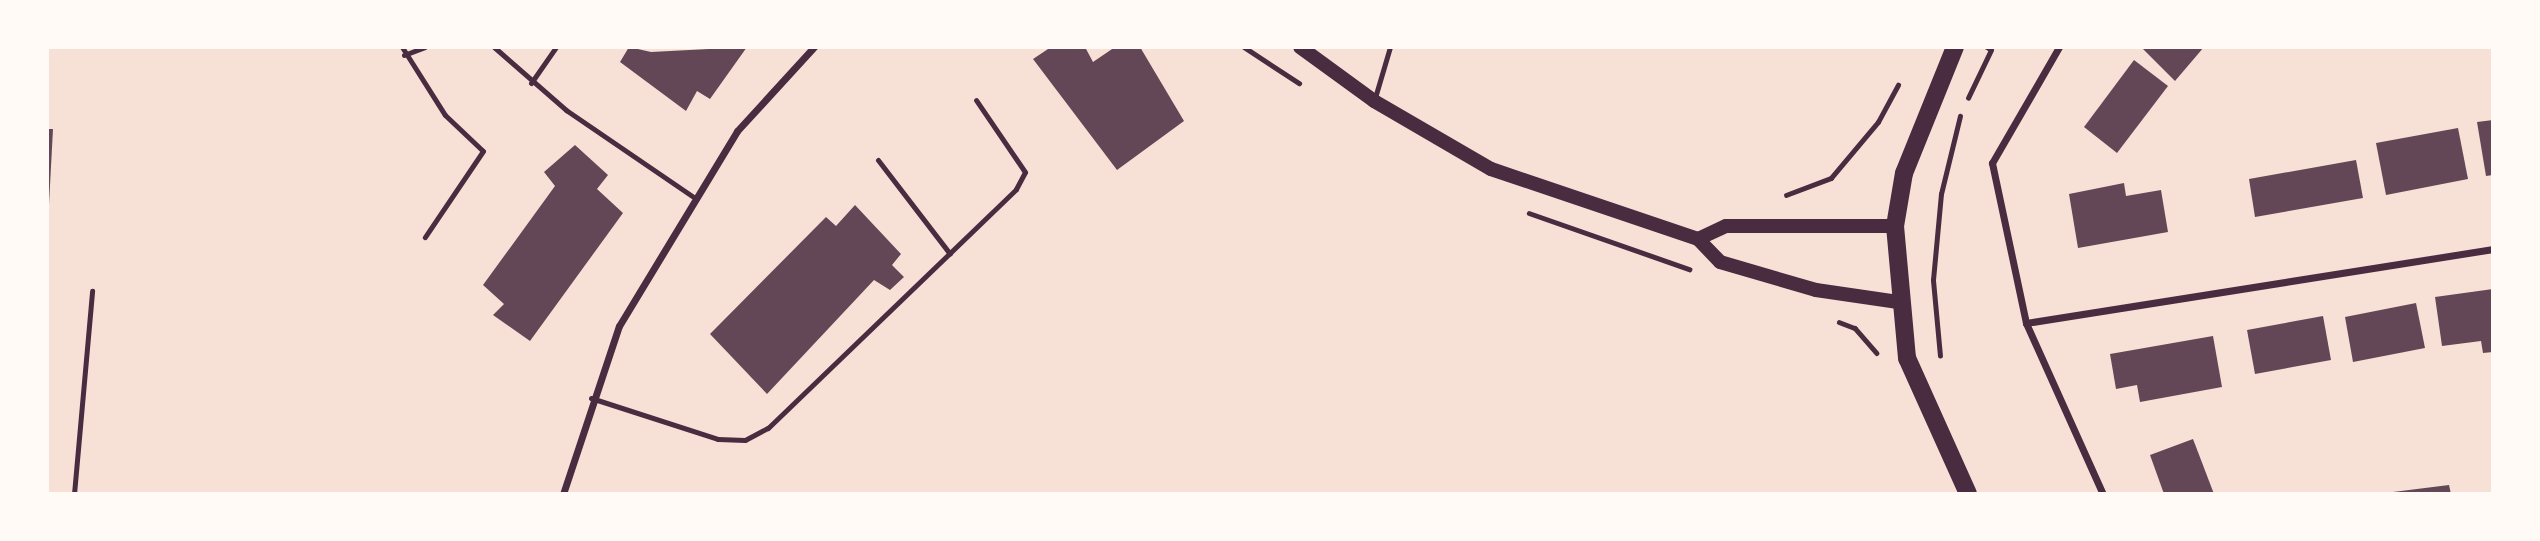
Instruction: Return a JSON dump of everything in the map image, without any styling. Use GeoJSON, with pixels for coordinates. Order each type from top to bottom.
{"type":"FeatureCollection","features":[{"type":"Feature","properties":{"kind":"main road"},"geometry":{"type":"LineString","coordinates":[[1300,47],[1374,101],[1491,169],[1698,239],[1720,262],[1759,275],[1898,302]]}},
{"type":"Feature","properties":{"kind":"main road"},"geometry":{"type":"LineString","coordinates":[[1955,47],[1904,173],[1895,226],[1898,302],[1915,384],[1968,494]]}},
{"type":"Feature","properties":{"kind":"main road"},"geometry":{"type":"LineString","coordinates":[[1698,239],[1726,226],[1895,226]]}},
{"type":"Feature","properties":{"kind":"street"},"geometry":{"type":"LineString","coordinates":[[563,494],[591,398],[619,326],[692,196],[737,131],[814,47]]}},
{"type":"Feature","properties":{"kind":"street"},"geometry":{"type":"LineString","coordinates":[[2059,47],[1992,163],[2026,323],[2103,494]]}},
{"type":"Feature","properties":{"kind":"street"},"geometry":{"type":"LineString","coordinates":[[2026,323],[2493,249]]}},
{"type":"Feature","properties":{"kind":"lane"},"geometry":{"type":"LineString","coordinates":[[402,47],[404,55],[446,115],[484,151],[425,237]]}},
{"type":"Feature","properties":{"kind":"lane"},"geometry":{"type":"LineString","coordinates":[[404,55],[425,47]]}},
{"type":"Feature","properties":{"kind":"lane"},"geometry":{"type":"LineString","coordinates":[[494,47],[531,83],[692,196]]}},
{"type":"Feature","properties":{"kind":"lane"},"geometry":{"type":"LineString","coordinates":[[531,83],[556,47]]}},
{"type":"Feature","properties":{"kind":"lane"},"geometry":{"type":"LineString","coordinates":[[1374,101],[1390,47]]}},
{"type":"Feature","properties":{"kind":"lane"},"geometry":{"type":"LineString","coordinates":[[591,398],[718,439],[745,440],[768,428],[950,254],[1025,172],[976,100]]}},
{"type":"Feature","properties":{"kind":"lane"},"geometry":{"type":"LineString","coordinates":[[878,160],[950,254]]}},
{"type":"Feature","properties":{"kind":"lane"},"geometry":{"type":"LineString","coordinates":[[74,494],[92,291]]}},
{"type":"Feature","properties":{"kind":"path"},"geometry":{"type":"LineString","coordinates":[[1915,384],[1942,371],[1933,280],[1941,194],[1961,113],[1991,50],[1986,47]]}},
{"type":"Feature","properties":{"kind":"path"},"geometry":{"type":"LineString","coordinates":[[1786,195],[1831,177],[1878,122],[1898,85]]}},
{"type":"Feature","properties":{"kind":"building"},"geometry":{"type":"Polygon","coordinates":[[[629,47],[651,52],[747,47],[710,99],[697,91],[686,111],[620,62],[629,47]]]}},
{"type":"Feature","properties":{"kind":"building"},"geometry":{"type":"Polygon","coordinates":[[[1051,47],[1085,47],[1093,62],[1115,47],[1140,47],[1184,121],[1117,170],[1033,59],[1051,47]]]}},
{"type":"Feature","properties":{"kind":"building"},"geometry":{"type":"Polygon","coordinates":[[[2141,47],[2204,47],[2175,81],[2141,47]]]}},
{"type":"Feature","properties":{"kind":"building"},"geometry":{"type":"Polygon","coordinates":[[[2134,60],[2168,86],[2117,153],[2084,127],[2134,60]]]}},
{"type":"Feature","properties":{"kind":"building"},"geometry":{"type":"Polygon","coordinates":[[[2493,120],[2493,175],[2486,176],[2477,122],[2493,120]]]}},
{"type":"Feature","properties":{"kind":"building"},"geometry":{"type":"Polygon","coordinates":[[[2458,128],[2468,179],[2386,195],[2376,143],[2458,128]]]}},
{"type":"Feature","properties":{"kind":"building"},"geometry":{"type":"Polygon","coordinates":[[[47,129],[53,129],[49,204],[47,204],[47,129]]]}},
{"type":"Feature","properties":{"kind":"building"},"geometry":{"type":"Polygon","coordinates":[[[575,145],[608,175],[597,189],[623,213],[530,341],[493,315],[504,304],[483,285],[555,186],[544,172],[575,145]]]}},
{"type":"Feature","properties":{"kind":"building"},"geometry":{"type":"Polygon","coordinates":[[[2356,160],[2363,198],[2255,217],[2249,179],[2356,160]]]}},
{"type":"Feature","properties":{"kind":"building"},"geometry":{"type":"Polygon","coordinates":[[[2124,183],[2126,196],[2161,190],[2168,232],[2078,248],[2069,194],[2124,183]]]}},
{"type":"Feature","properties":{"kind":"building"},"geometry":{"type":"Polygon","coordinates":[[[855,205],[901,254],[892,265],[904,277],[890,290],[874,280],[767,394],[710,334],[826,217],[836,226],[855,205]]]}},
{"type":"Feature","properties":{"kind":"building"},"geometry":{"type":"Polygon","coordinates":[[[2493,289],[2493,352],[2483,353],[2481,341],[2442,346],[2435,297],[2493,289]]]}},
{"type":"Feature","properties":{"kind":"building"},"geometry":{"type":"Polygon","coordinates":[[[2416,303],[2425,348],[2353,362],[2345,317],[2416,303]]]}},
{"type":"Feature","properties":{"kind":"building"},"geometry":{"type":"Polygon","coordinates":[[[2323,316],[2331,360],[2255,374],[2247,330],[2323,316]]]}},
{"type":"Feature","properties":{"kind":"building"},"geometry":{"type":"Polygon","coordinates":[[[2213,336],[2222,387],[2140,402],[2137,385],[2116,389],[2110,354],[2213,336]]]}},
{"type":"Feature","properties":{"kind":"building"},"geometry":{"type":"Polygon","coordinates":[[[2193,439],[2214,494],[2164,494],[2150,455],[2193,439]]]}},
{"type":"Feature","properties":{"kind":"building"},"geometry":{"type":"Polygon","coordinates":[[[2449,485],[2451,494],[2393,494],[2393,492],[2449,485]]]}}]}
